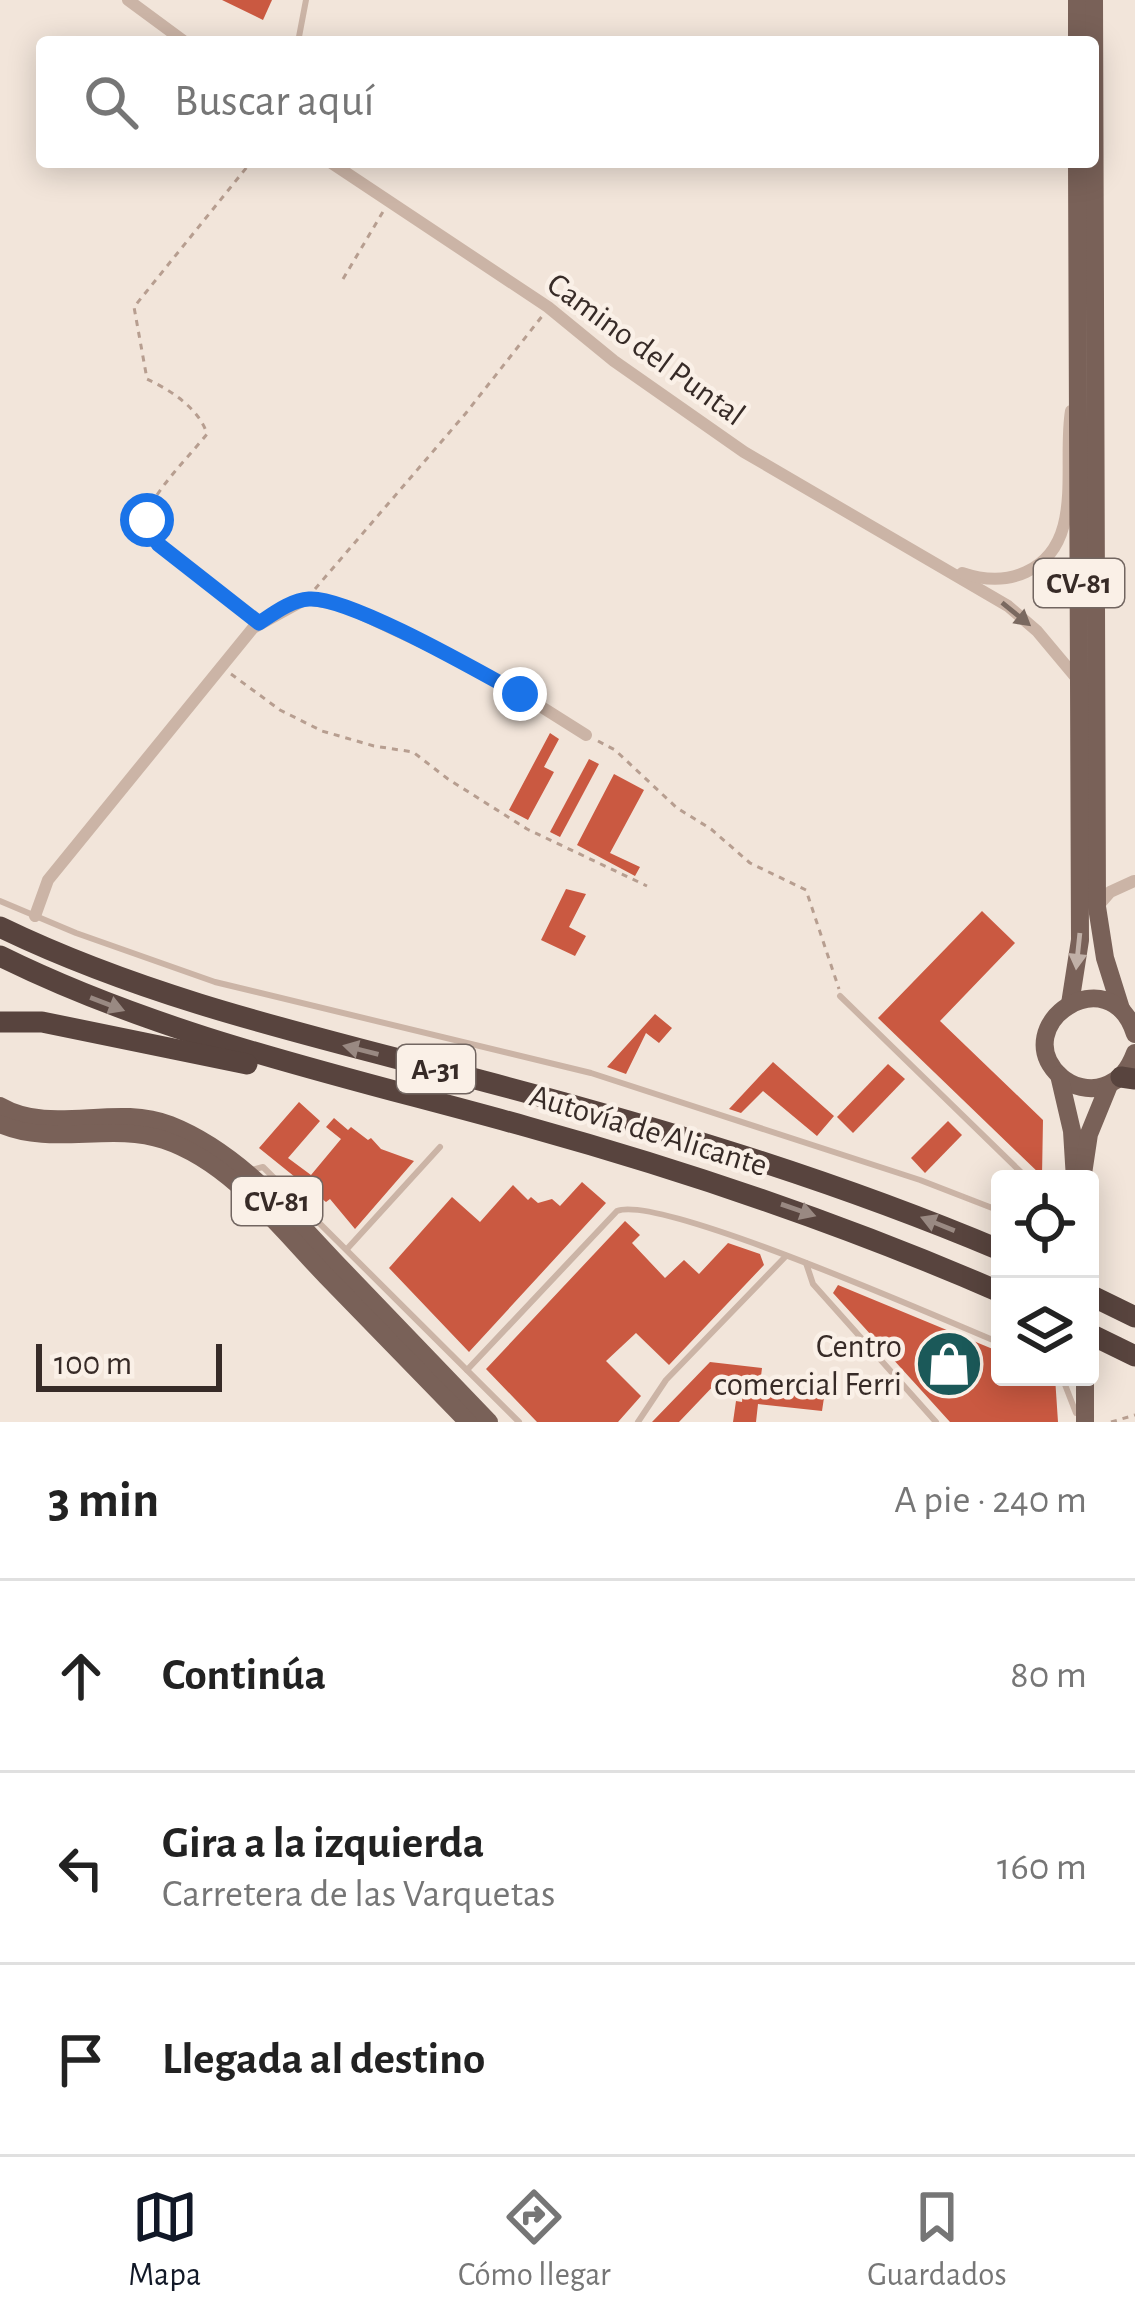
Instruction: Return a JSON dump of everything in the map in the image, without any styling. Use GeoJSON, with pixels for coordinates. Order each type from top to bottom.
{"type":"FeatureCollection","features":[{"type":"Feature","properties":{"kind":"highway","name":"Autovía de Alicante"},"geometry":{"type":"LineString","coordinates":[[0,927],[155,992],[664,1131],[877,1199],[991,1246]]}},
{"type":"Feature","properties":{"kind":"highway","name":"Autovía de Alicante"},"geometry":{"type":"LineString","coordinates":[[0,956],[140,1017],[748,1192],[991,1288]]}},
{"type":"Feature","properties":{"kind":"highway"},"geometry":{"type":"LineString","coordinates":[[0,1022],[30,1020],[103,1033],[293,1076],[329,1074]]}},
{"type":"Feature","properties":{"kind":"highway"},"geometry":{"type":"LineString","coordinates":[[1099,1294],[1135,1306]]}},
{"type":"Feature","properties":{"kind":"highway"},"geometry":{"type":"LineString","coordinates":[[1099,1296],[1135,1317]]}},
{"type":"Feature","properties":{"kind":"highway"},"geometry":{"type":"LineString","coordinates":[[1099,1338],[1135,1356]]}},
{"type":"Feature","properties":{"kind":"main road"},"geometry":{"type":"LineString","coordinates":[[1077,0],[1077,36]]}},
{"type":"Feature","properties":{"kind":"main road","name":"CV-81"},"geometry":{"type":"LineString","coordinates":[[1094,0],[1094,36]]}},
{"type":"Feature","properties":{"kind":"main road","name":"CV-81"},"geometry":{"type":"LineString","coordinates":[[1077,168],[1080,940],[1070,1004],[1051,1023],[1046,1051],[1059,1075],[1078,1170]]}},
{"type":"Feature","properties":{"kind":"main road","name":"CV-81"},"geometry":{"type":"LineString","coordinates":[[1095,168],[1097,907],[1105,958],[1121,1009],[1135,1034]]}},
{"type":"Feature","properties":{"kind":"main road"},"geometry":{"type":"LineString","coordinates":[[1070,1004],[1096,998],[1121,1009]]}},
{"type":"Feature","properties":{"kind":"main road","name":"CV-81"},"geometry":{"type":"LineString","coordinates":[[1081,1170],[1089,1134],[1135,1054]]}},
{"type":"Feature","properties":{"kind":"main road"},"geometry":{"type":"LineString","coordinates":[[1059,1075],[1082,1088],[1121,1080]]}},
{"type":"Feature","properties":{"kind":"main road","name":"CV-81"},"geometry":{"type":"LineString","coordinates":[[0,1106],[35,1119],[120,1115],[164,1123],[210,1144],[244,1172],[489,1422]]}},
{"type":"Feature","properties":{"kind":"main road","name":"CV-81"},"geometry":{"type":"LineString","coordinates":[[0,1124],[38,1135],[129,1132],[190,1151],[259,1207],[468,1422]]}},
{"type":"Feature","properties":{"kind":"main road"},"geometry":{"type":"LineString","coordinates":[[1079,1419],[1080,1386]]}},
{"type":"Feature","properties":{"kind":"street"},"geometry":{"type":"LineString","coordinates":[[128,0],[177,36]]}},
{"type":"Feature","properties":{"kind":"street","name":"Camino del Puntal"},"geometry":{"type":"LineString","coordinates":[[338,168],[548,307],[614,361],[744,452],[1019,614],[1079,681]]}},
{"type":"Feature","properties":{"kind":"street","name":"Camino del Puntal"},"geometry":{"type":"LineString","coordinates":[[939,565],[983,579],[1002,579],[1032,570],[1053,551],[1061,539],[1068,500],[1069,417],[1078,381]]}},
{"type":"Feature","properties":{"kind":"street"},"geometry":{"type":"LineString","coordinates":[[35,916],[48,880],[221,667],[259,623],[306,599],[342,605],[438,650],[569,721],[586,735]]}},
{"type":"Feature","properties":{"kind":"street"},"geometry":{"type":"LineString","coordinates":[[1097,862],[1108,875],[1134,881]]}},
{"type":"Feature","properties":{"kind":"street"},"geometry":{"type":"LineString","coordinates":[[1097,907],[1110,892],[1134,881]]}},
{"type":"Feature","properties":{"kind":"lane"},"geometry":{"type":"LineString","coordinates":[[299,36],[306,0]]}},
{"type":"Feature","properties":{"kind":"lane"},"geometry":{"type":"LineString","coordinates":[[0,901],[215,982],[591,1073],[991,1207]]}},
{"type":"Feature","properties":{"kind":"lane"},"geometry":{"type":"LineString","coordinates":[[840,996],[1019,1170]]}},
{"type":"Feature","properties":{"kind":"lane"},"geometry":{"type":"LineString","coordinates":[[347,1249],[440,1147]]}},
{"type":"Feature","properties":{"kind":"lane"},"geometry":{"type":"LineString","coordinates":[[244,1172],[263,1167],[519,1422]]}},
{"type":"Feature","properties":{"kind":"lane"},"geometry":{"type":"LineString","coordinates":[[467,1370],[605,1222],[624,1208],[652,1209],[806,1263],[991,1338]]}},
{"type":"Feature","properties":{"kind":"lane"},"geometry":{"type":"LineString","coordinates":[[638,1422],[666,1380],[786,1256]]}},
{"type":"Feature","properties":{"kind":"lane"},"geometry":{"type":"LineString","coordinates":[[806,1263],[813,1284],[936,1422]]}},
{"type":"Feature","properties":{"kind":"lane"},"geometry":{"type":"LineString","coordinates":[[1066,1386],[1079,1419]]}},
{"type":"Feature","properties":{"kind":"path"},"geometry":{"type":"LineString","coordinates":[[246,168],[134,307],[147,379],[201,418],[207,434],[154,501],[147,520],[150,533],[184,566],[259,623]]}},
{"type":"Feature","properties":{"kind":"path"},"geometry":{"type":"LineString","coordinates":[[343,279],[388,203]]}},
{"type":"Feature","properties":{"kind":"path"},"geometry":{"type":"LineString","coordinates":[[306,599],[466,412],[548,307]]}},
{"type":"Feature","properties":{"kind":"path"},"geometry":{"type":"LineString","coordinates":[[221,667],[280,710],[317,729],[413,752],[527,829],[646,886]]}},
{"type":"Feature","properties":{"kind":"path"},"geometry":{"type":"LineString","coordinates":[[586,735],[615,750],[677,808],[751,863],[806,890],[840,996]]}},
{"type":"Feature","properties":{"kind":"path"},"geometry":{"type":"LineString","coordinates":[[1112,1422],[1135,1414]]}},
{"type":"Feature","properties":{"kind":"building"},"geometry":{"type":"Polygon","coordinates":[[[222,0],[272,0],[263,20],[222,0]]]}},
{"type":"Feature","properties":{"kind":"building"},"geometry":{"type":"Polygon","coordinates":[[[550,733],[559,739],[544,767],[554,772],[528,820],[509,810],[550,733]]]}},
{"type":"Feature","properties":{"kind":"building"},"geometry":{"type":"Polygon","coordinates":[[[589,759],[599,764],[560,837],[550,832],[589,759]]]}},
{"type":"Feature","properties":{"kind":"building"},"geometry":{"type":"Polygon","coordinates":[[[614,774],[644,790],[610,853],[640,867],[635,876],[577,845],[614,774]]]}},
{"type":"Feature","properties":{"kind":"building"},"geometry":{"type":"Polygon","coordinates":[[[566,889],[586,894],[569,927],[586,936],[575,956],[541,940],[566,889]]]}},
{"type":"Feature","properties":{"kind":"building"},"geometry":{"type":"Polygon","coordinates":[[[982,911],[1015,943],[940,1021],[1043,1120],[1042,1170],[1036,1170],[878,1018],[982,911]]]}},
{"type":"Feature","properties":{"kind":"building"},"geometry":{"type":"Polygon","coordinates":[[[655,1014],[672,1028],[659,1043],[646,1033],[626,1074],[607,1067],[655,1014]]]}},
{"type":"Feature","properties":{"kind":"building"},"geometry":{"type":"Polygon","coordinates":[[[773,1062],[834,1116],[817,1136],[763,1091],[741,1113],[729,1109],[773,1062]]]}},
{"type":"Feature","properties":{"kind":"building"},"geometry":{"type":"Polygon","coordinates":[[[888,1064],[905,1079],[853,1133],[837,1117],[888,1064]]]}},
{"type":"Feature","properties":{"kind":"building"},"geometry":{"type":"Polygon","coordinates":[[[299,1102],[320,1121],[288,1158],[311,1175],[341,1139],[326,1127],[334,1118],[348,1130],[351,1127],[371,1138],[381,1149],[414,1161],[355,1229],[330,1199],[326,1202],[259,1148],[299,1102]]]}},
{"type":"Feature","properties":{"kind":"building"},"geometry":{"type":"Polygon","coordinates":[[[948,1121],[962,1135],[925,1173],[911,1158],[948,1121]]]}},
{"type":"Feature","properties":{"kind":"building"},"geometry":{"type":"Polygon","coordinates":[[[582,1182],[606,1203],[469,1352],[389,1268],[452,1197],[480,1222],[513,1185],[528,1200],[552,1199],[560,1206],[582,1182]]]}},
{"type":"Feature","properties":{"kind":"building"},"geometry":{"type":"Polygon","coordinates":[[[625,1221],[640,1235],[632,1243],[665,1278],[684,1260],[699,1274],[728,1243],[760,1254],[764,1265],[669,1365],[636,1333],[606,1361],[641,1396],[618,1422],[537,1422],[486,1369],[625,1221]]]}},
{"type":"Feature","properties":{"kind":"building","name":"Centro comercial Ferri"},"geometry":{"type":"Polygon","coordinates":[[[838,1285],[991,1348],[991,1386],[1056,1386],[1058,1422],[950,1422],[833,1293],[838,1285]]]}},
{"type":"Feature","properties":{"kind":"building"},"geometry":{"type":"Polygon","coordinates":[[[710,1362],[762,1368],[760,1384],[825,1391],[822,1411],[758,1404],[756,1422],[733,1422],[744,1381],[720,1379],[679,1422],[652,1422],[710,1362]]]}},
{"type":"Feature","properties":{"kind":"place","name":"Centro comercial Ferri"},"geometry":{"type":"Point","coordinates":[949,1364]}},
{"type":"Feature","properties":{"kind":"route"},"geometry":{"type":"LineString","coordinates":[[147,520],[158,544],[259,623],[306,599],[327,600],[438,650],[520,694]]}}]}
